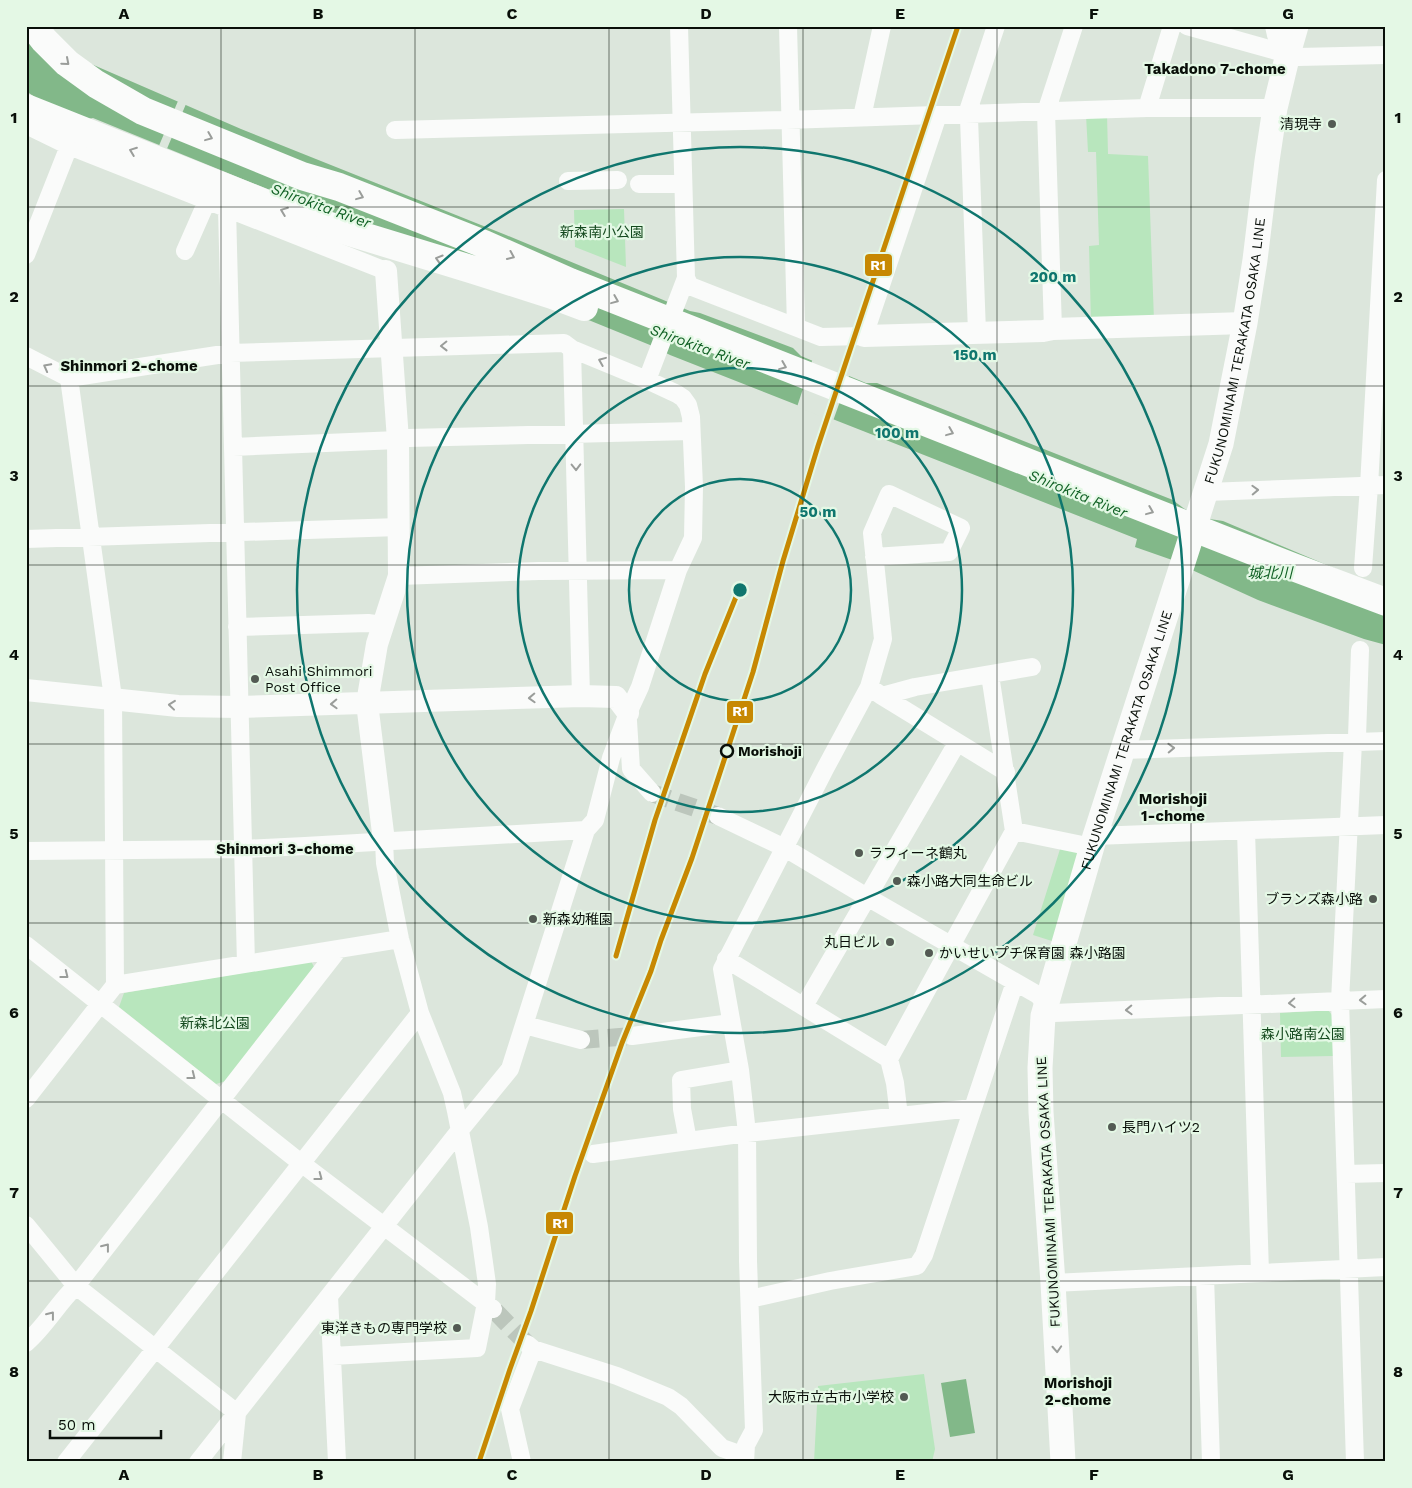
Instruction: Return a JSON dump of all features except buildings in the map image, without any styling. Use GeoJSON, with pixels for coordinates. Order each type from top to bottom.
{"type":"FeatureCollection","features":[{"type":"Feature","properties":{"kind":"highway"},"geometry":{"type":"LineString","coordinates":[[33,26],[67,63],[96,84],[143,111],[302,176],[339,187],[475,241],[570,282],[1386,602]]}},
{"type":"Feature","properties":{"kind":"highway"},"geometry":{"type":"LineString","coordinates":[[26,108],[297,216],[552,295],[1287,585],[1386,622]]}},
{"type":"Feature","properties":{"kind":"main road","name":"FUKUNOMINAMI TERAKATA OSAKA LINE"},"geometry":{"type":"LineString","coordinates":[[1063,1462],[1041,1112],[1040,1068],[1043,1016],[1093,841],[1221,444],[1245,323],[1275,108],[1296,26]]}},
{"type":"Feature","properties":{"kind":"street"},"geometry":{"type":"LineString","coordinates":[[648,380],[684,285],[680,26]]}},
{"type":"Feature","properties":{"kind":"street"},"geometry":{"type":"LineString","coordinates":[[788,26],[796,328]]}},
{"type":"Feature","properties":{"kind":"street"},"geometry":{"type":"LineString","coordinates":[[862,117],[882,26]]}},
{"type":"Feature","properties":{"kind":"street"},"geometry":{"type":"LineString","coordinates":[[977,332],[969,118],[967,114],[996,26]]}},
{"type":"Feature","properties":{"kind":"street"},"geometry":{"type":"LineString","coordinates":[[1053,329],[1046,112],[1074,26]]}},
{"type":"Feature","properties":{"kind":"street"},"geometry":{"type":"LineString","coordinates":[[1147,108],[1172,26]]}},
{"type":"Feature","properties":{"kind":"street"},"geometry":{"type":"LineString","coordinates":[[1187,26],[1298,57],[1386,54]]}},
{"type":"Feature","properties":{"kind":"street"},"geometry":{"type":"LineString","coordinates":[[1274,26],[1276,35],[1288,54]]}},
{"type":"Feature","properties":{"kind":"street"},"geometry":{"type":"LineString","coordinates":[[395,130],[790,120],[1147,108],[1275,108]]}},
{"type":"Feature","properties":{"kind":"street"},"geometry":{"type":"LineString","coordinates":[[864,336],[938,115]]}},
{"type":"Feature","properties":{"kind":"street"},"geometry":{"type":"LineString","coordinates":[[26,125],[69,146],[386,271],[398,440],[399,576],[383,624],[367,703],[384,841],[385,864],[400,939],[420,1013],[452,1092],[479,1227],[491,1307],[477,1348],[332,1356]]}},
{"type":"Feature","properties":{"kind":"street"},"geometry":{"type":"LineString","coordinates":[[26,255],[69,146]]}},
{"type":"Feature","properties":{"kind":"street"},"geometry":{"type":"LineString","coordinates":[[568,181],[618,180]]}},
{"type":"Feature","properties":{"kind":"street"},"geometry":{"type":"LineString","coordinates":[[1363,568],[1377,486],[1386,180]]}},
{"type":"Feature","properties":{"kind":"street"},"geometry":{"type":"LineString","coordinates":[[639,184],[683,184]]}},
{"type":"Feature","properties":{"kind":"street"},"geometry":{"type":"LineString","coordinates":[[185,251],[207,201]]}},
{"type":"Feature","properties":{"kind":"street"},"geometry":{"type":"LineString","coordinates":[[227,208],[246,964]]}},
{"type":"Feature","properties":{"kind":"street"},"geometry":{"type":"LineString","coordinates":[[684,285],[821,337],[1245,323]]}},
{"type":"Feature","properties":{"kind":"street"},"geometry":{"type":"LineString","coordinates":[[26,356],[69,378],[230,353],[564,343],[572,349],[677,394],[688,405],[691,417],[694,487],[693,538],[678,570],[646,669],[611,758],[595,820],[586,830],[510,1069],[198,1462]]}},
{"type":"Feature","properties":{"kind":"street"},"geometry":{"type":"LineString","coordinates":[[572,349],[580,696]]}},
{"type":"Feature","properties":{"kind":"street"},"geometry":{"type":"LineString","coordinates":[[26,1099],[116,985],[113,698],[69,378]]}},
{"type":"Feature","properties":{"kind":"street"},"geometry":{"type":"LineString","coordinates":[[233,447],[408,438],[691,431]]}},
{"type":"Feature","properties":{"kind":"street"},"geometry":{"type":"LineString","coordinates":[[1206,494],[1377,486]]}},
{"type":"Feature","properties":{"kind":"street"},"geometry":{"type":"LineString","coordinates":[[522,1462],[510,1409],[530,1347],[617,1376],[668,1397],[680,1406],[722,1448],[745,1459],[746,1445],[754,1430],[748,1261],[747,1133],[740,1070],[722,969],[785,848],[875,692],[882,640],[874,557],[872,533],[889,494],[961,528],[949,552],[874,557]]}},
{"type":"Feature","properties":{"kind":"street"},"geometry":{"type":"LineString","coordinates":[[26,540],[399,527]]}},
{"type":"Feature","properties":{"kind":"street"},"geometry":{"type":"LineString","coordinates":[[399,576],[578,570],[678,570]]}},
{"type":"Feature","properties":{"kind":"street"},"geometry":{"type":"LineString","coordinates":[[237,627],[383,624]]}},
{"type":"Feature","properties":{"kind":"street"},"geometry":{"type":"LineString","coordinates":[[1355,1462],[1340,1001],[1353,742],[1357,737],[1360,650]]}},
{"type":"Feature","properties":{"kind":"street"},"geometry":{"type":"LineString","coordinates":[[875,692],[990,675],[1032,666]]}},
{"type":"Feature","properties":{"kind":"street"},"geometry":{"type":"LineString","coordinates":[[899,1116],[895,1083],[889,1058],[1014,831],[990,675]]}},
{"type":"Feature","properties":{"kind":"street"},"geometry":{"type":"LineString","coordinates":[[26,690],[178,706],[239,707],[580,696],[616,697],[628,713],[631,769],[652,793]]}},
{"type":"Feature","properties":{"kind":"street"},"geometry":{"type":"LineString","coordinates":[[875,692],[1006,772]]}},
{"type":"Feature","properties":{"kind":"street"},"geometry":{"type":"LineString","coordinates":[[1122,750],[1386,741]]}},
{"type":"Feature","properties":{"kind":"street"},"geometry":{"type":"LineString","coordinates":[[804,1006],[957,743]]}},
{"type":"Feature","properties":{"kind":"street"},"geometry":{"type":"LineString","coordinates":[[718,816],[785,848],[1038,995],[1054,1013],[1386,999]]}},
{"type":"Feature","properties":{"kind":"street"},"geometry":{"type":"LineString","coordinates":[[1014,831],[1093,841],[1246,831],[1386,825]]}},
{"type":"Feature","properties":{"kind":"street"},"geometry":{"type":"LineString","coordinates":[[26,851],[243,848],[586,830]]}},
{"type":"Feature","properties":{"kind":"street"},"geometry":{"type":"LineString","coordinates":[[1246,831],[1260,1273]]}},
{"type":"Feature","properties":{"kind":"street"},"geometry":{"type":"LineString","coordinates":[[116,985],[400,939]]}},
{"type":"Feature","properties":{"kind":"street"},"geometry":{"type":"LineString","coordinates":[[26,945],[301,1163],[491,1307]]}},
{"type":"Feature","properties":{"kind":"street"},"geometry":{"type":"LineString","coordinates":[[26,1343],[76,1286],[338,950]]}},
{"type":"Feature","properties":{"kind":"street"},"geometry":{"type":"LineString","coordinates":[[726,960],[889,1058]]}},
{"type":"Feature","properties":{"kind":"street"},"geometry":{"type":"LineString","coordinates":[[750,1299],[830,1281],[917,1266],[925,1252],[1015,982]]}},
{"type":"Feature","properties":{"kind":"street"},"geometry":{"type":"LineString","coordinates":[[66,1462],[420,1013]]}},
{"type":"Feature","properties":{"kind":"street"},"geometry":{"type":"LineString","coordinates":[[632,1036],[732,1023]]}},
{"type":"Feature","properties":{"kind":"street"},"geometry":{"type":"LineString","coordinates":[[525,1025],[581,1040]]}},
{"type":"Feature","properties":{"kind":"street"},"geometry":{"type":"LineString","coordinates":[[688,1141],[682,1109],[681,1080],[740,1070]]}},
{"type":"Feature","properties":{"kind":"street"},"geometry":{"type":"LineString","coordinates":[[593,1154],[747,1133],[972,1108]]}},
{"type":"Feature","properties":{"kind":"street"},"geometry":{"type":"LineString","coordinates":[[1346,1174],[1386,1173]]}},
{"type":"Feature","properties":{"kind":"street"},"geometry":{"type":"LineString","coordinates":[[26,1225],[76,1286],[236,1413]]}},
{"type":"Feature","properties":{"kind":"street"},"geometry":{"type":"LineString","coordinates":[[1053,1283],[1386,1267]]}},
{"type":"Feature","properties":{"kind":"street"},"geometry":{"type":"LineString","coordinates":[[1205,1276],[1211,1462]]}},
{"type":"Feature","properties":{"kind":"street"},"geometry":{"type":"LineString","coordinates":[[329,1296],[337,1462]]}},
{"type":"Feature","properties":{"kind":"street"},"geometry":{"type":"LineString","coordinates":[[232,1462],[236,1413]]}},
{"type":"Feature","properties":{"kind":"green space"},"geometry":{"type":"Polygon","coordinates":[[[1107,114],[1108,154],[1148,156],[1154,320],[1091,322],[1089,246],[1099,245],[1096,152],[1088,152],[1086,115],[1107,114]]]}},
{"type":"Feature","properties":{"kind":"green space","name":"新森南小公園"},"geometry":{"type":"Polygon","coordinates":[[[624,209],[626,267],[575,247],[574,210],[624,209]]]}},
{"type":"Feature","properties":{"kind":"green space"},"geometry":{"type":"Polygon","coordinates":[[[1061,846],[1080,853],[1055,942],[1033,935],[1061,846]]]}},
{"type":"Feature","properties":{"kind":"green space","name":"新森北公園"},"geometry":{"type":"Polygon","coordinates":[[[311,961],[315,969],[226,1081],[216,1084],[119,1007],[124,993],[311,961]]]}},
{"type":"Feature","properties":{"kind":"green space","name":"森小路南公園"},"geometry":{"type":"Polygon","coordinates":[[[1328,1010],[1332,1015],[1333,1056],[1281,1057],[1280,1013],[1328,1010]]]}},
{"type":"Feature","properties":{"kind":"green space"},"geometry":{"type":"Polygon","coordinates":[[[924,1374],[935,1449],[932,1462],[814,1462],[818,1386],[924,1374]]]}},
{"type":"Feature","properties":{"kind":"water","name":"城北川"},"geometry":{"type":"Polygon","coordinates":[[[26,26],[59,50],[241,129],[690,311],[793,348],[801,356],[866,383],[877,383],[1173,500],[1196,515],[1223,521],[1386,590],[1386,645],[1364,639],[1258,600],[1175,561],[1135,547],[1137,539],[670,355],[650,345],[93,118],[79,121],[45,104],[26,91],[26,26]]]}},
{"type":"Feature","properties":{"kind":"water"},"geometry":{"type":"Polygon","coordinates":[[[966,1379],[975,1433],[950,1437],[941,1383],[966,1379]]]}},
{"type":"Feature","properties":{"kind":"pier"},"geometry":{"type":"Polygon","coordinates":[[[178,101],[186,104],[166,151],[158,148],[178,101]]]}},
{"type":"Feature","properties":{"kind":"pier"},"geometry":{"type":"Polygon","coordinates":[[[813,358],[850,373],[833,421],[797,407],[813,358]]]}},
{"type":"Feature","properties":{"kind":"tunnel"},"geometry":{"type":"LineString","coordinates":[[652,793],[718,816]]}},
{"type":"Feature","properties":{"kind":"tunnel"},"geometry":{"type":"LineString","coordinates":[[581,1040],[632,1036]]}},
{"type":"Feature","properties":{"kind":"tunnel"},"geometry":{"type":"LineString","coordinates":[[495,1311],[527,1344]]}},
{"type":"Feature","properties":{"kind":"transit line","name":"R1"},"geometry":{"type":"LineString","coordinates":[[479,1462],[575,1176],[622,1043],[651,971],[692,858],[753,672],[783,561],[818,446],[958,26]]}},
{"type":"Feature","properties":{"kind":"transit line","name":"R1"},"geometry":{"type":"LineString","coordinates":[[616,956],[655,820],[705,674],[738,592]]}},
{"type":"Feature","properties":{"kind":"place","name":"清現寺"},"geometry":{"type":"Point","coordinates":[1332,124]}},
{"type":"Feature","properties":{"kind":"place","name":"Asahi Shimmori Post Office"},"geometry":{"type":"Point","coordinates":[255,679]}},
{"type":"Feature","properties":{"kind":"place","name":"Morishoji"},"geometry":{"type":"Point","coordinates":[727,751]}},
{"type":"Feature","properties":{"kind":"place","name":"ラフィーネ鶴丸"},"geometry":{"type":"Point","coordinates":[859,853]}},
{"type":"Feature","properties":{"kind":"place","name":"森小路大同生命ビル"},"geometry":{"type":"Point","coordinates":[897,881]}},
{"type":"Feature","properties":{"kind":"place","name":"ブランズ森小路"},"geometry":{"type":"Point","coordinates":[1373,899]}},
{"type":"Feature","properties":{"kind":"place","name":"新森幼稚園"},"geometry":{"type":"Point","coordinates":[533,919]}},
{"type":"Feature","properties":{"kind":"place","name":"丸日ビル"},"geometry":{"type":"Point","coordinates":[890,942]}},
{"type":"Feature","properties":{"kind":"place","name":"かいせいプチ保育園 森小路園"},"geometry":{"type":"Point","coordinates":[929,953]}},
{"type":"Feature","properties":{"kind":"place","name":"長門ハイツ2"},"geometry":{"type":"Point","coordinates":[1112,1127]}},
{"type":"Feature","properties":{"kind":"place","name":"東洋きもの専門学校"},"geometry":{"type":"Point","coordinates":[457,1328]}},
{"type":"Feature","properties":{"kind":"place","name":"大阪市立古市小学校"},"geometry":{"type":"Point","coordinates":[904,1397]}},
{"type":"Feature","properties":{"kind":"district","name":"Takadono 7-chome"},"geometry":{"type":"Point","coordinates":[1215,69]}},
{"type":"Feature","properties":{"kind":"district","name":"Shinmori 2-chome"},"geometry":{"type":"Point","coordinates":[129,366]}},
{"type":"Feature","properties":{"kind":"district","name":"Morishoji 1-chome"},"geometry":{"type":"Point","coordinates":[1173,808]}},
{"type":"Feature","properties":{"kind":"district","name":"Shinmori 3-chome"},"geometry":{"type":"Point","coordinates":[285,849]}},
{"type":"Feature","properties":{"kind":"district","name":"Morishoji 2-chome"},"geometry":{"type":"Point","coordinates":[1078,1392]}},
{"type":"Feature","properties":{"kind":"water label","name":"Shirokita River"},"geometry":{"type":"Point","coordinates":[321,206]}},
{"type":"Feature","properties":{"kind":"water label","name":"Shirokita River"},"geometry":{"type":"Point","coordinates":[700,347]}},
{"type":"Feature","properties":{"kind":"water label","name":"Shirokita River"},"geometry":{"type":"Point","coordinates":[1078,494]}}]}
